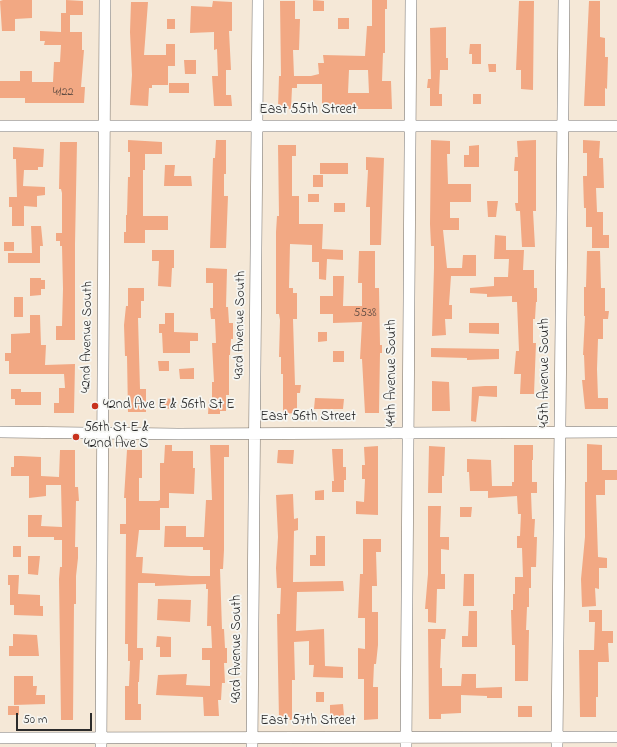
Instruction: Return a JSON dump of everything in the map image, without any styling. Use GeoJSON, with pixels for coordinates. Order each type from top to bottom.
{"type":"FeatureCollection","features":[{"type":"Feature","properties":{"kind":"street","name":"42nd Avenue South"},"geometry":{"type":"LineString","coordinates":[[100,742],[105,0]]}},
{"type":"Feature","properties":{"kind":"street","name":"43rd Avenue South"},"geometry":{"type":"LineString","coordinates":[[252,742],[258,0]]}},
{"type":"Feature","properties":{"kind":"street","name":"44th Avenue South"},"geometry":{"type":"LineString","coordinates":[[406,742],[411,0]]}},
{"type":"Feature","properties":{"kind":"street","name":"45th Avenue South"},"geometry":{"type":"LineString","coordinates":[[558,742],[564,0]]}},
{"type":"Feature","properties":{"kind":"street","name":"East 55th Street"},"geometry":{"type":"LineString","coordinates":[[0,126],[617,126]]}},
{"type":"Feature","properties":{"kind":"street","name":"East 56th Street"},"geometry":{"type":"LineString","coordinates":[[0,432],[617,432]]}},
{"type":"Feature","properties":{"kind":"street","name":"East 57th Street"},"geometry":{"type":"LineString","coordinates":[[0,738],[100,742],[558,742],[617,737]]}},
{"type":"Feature","properties":{"kind":"building"},"geometry":{"type":"Polygon","coordinates":[[[32,0],[32,18],[15,19],[15,31],[2,31],[0,1],[32,0]]]}},
{"type":"Feature","properties":{"kind":"building"},"geometry":{"type":"Polygon","coordinates":[[[66,0],[83,1],[83,15],[70,15],[70,32],[82,32],[82,50],[84,50],[81,87],[85,87],[84,103],[25,103],[25,98],[0,98],[0,81],[20,81],[20,71],[32,71],[32,82],[53,82],[54,62],[60,62],[61,45],[44,45],[45,41],[40,41],[40,31],[61,32],[61,13],[66,13],[66,0]]]}},
{"type":"Feature","properties":{"kind":"building"},"geometry":{"type":"Polygon","coordinates":[[[313,0],[324,1],[324,11],[313,11],[313,0]]]}},
{"type":"Feature","properties":{"kind":"building"},"geometry":{"type":"Polygon","coordinates":[[[372,0],[387,0],[387,9],[385,9],[385,53],[383,53],[382,81],[391,81],[392,109],[335,109],[335,104],[322,104],[322,84],[297,84],[297,88],[292,88],[291,109],[278,108],[279,76],[281,76],[280,1],[295,1],[295,19],[300,19],[299,50],[293,50],[294,76],[311,76],[319,74],[318,63],[324,63],[323,55],[365,56],[367,26],[372,26],[372,0]],[[349,70],[348,93],[369,93],[368,70],[349,70]]]}},
{"type":"Feature","properties":{"kind":"building"},"geometry":{"type":"Polygon","coordinates":[[[213,1],[232,2],[232,31],[229,31],[231,70],[226,70],[226,95],[231,95],[232,106],[214,106],[212,76],[218,76],[217,49],[214,50],[214,32],[190,33],[191,6],[212,7],[213,1]]]}},
{"type":"Feature","properties":{"kind":"building"},"geometry":{"type":"Polygon","coordinates":[[[519,1],[534,1],[533,90],[521,89],[521,70],[516,70],[519,1]]]}},
{"type":"Feature","properties":{"kind":"building"},"geometry":{"type":"Polygon","coordinates":[[[589,1],[600,1],[600,37],[605,38],[605,57],[608,57],[605,106],[584,106],[589,1]]]}},
{"type":"Feature","properties":{"kind":"building"},"geometry":{"type":"Polygon","coordinates":[[[131,2],[148,2],[144,55],[166,55],[166,44],[175,44],[175,66],[168,66],[168,85],[152,85],[152,88],[149,88],[148,106],[130,105],[132,75],[130,32],[131,2]]]}},
{"type":"Feature","properties":{"kind":"building"},"geometry":{"type":"Polygon","coordinates":[[[338,18],[349,18],[349,29],[338,29],[338,18]]]}},
{"type":"Feature","properties":{"kind":"building"},"geometry":{"type":"Polygon","coordinates":[[[167,19],[175,19],[175,29],[167,29],[167,19]]]}},
{"type":"Feature","properties":{"kind":"building"},"geometry":{"type":"Polygon","coordinates":[[[446,27],[446,58],[448,58],[448,70],[440,70],[439,94],[442,94],[442,106],[430,106],[430,88],[427,88],[428,79],[431,79],[430,28],[446,27]]]}},
{"type":"Feature","properties":{"kind":"building"},"geometry":{"type":"Polygon","coordinates":[[[470,44],[481,44],[481,64],[472,64],[472,54],[469,54],[470,44]]]}},
{"type":"Feature","properties":{"kind":"building"},"geometry":{"type":"Polygon","coordinates":[[[184,60],[196,60],[196,74],[185,74],[184,60]]]}},
{"type":"Feature","properties":{"kind":"building"},"geometry":{"type":"Polygon","coordinates":[[[488,64],[496,64],[496,72],[489,72],[488,64]]]}},
{"type":"Feature","properties":{"kind":"building"},"geometry":{"type":"Polygon","coordinates":[[[169,83],[189,83],[189,93],[169,93],[169,83]]]}},
{"type":"Feature","properties":{"kind":"building"},"geometry":{"type":"Polygon","coordinates":[[[473,94],[481,94],[481,104],[473,104],[473,94]]]}},
{"type":"Feature","properties":{"kind":"building"},"geometry":{"type":"Polygon","coordinates":[[[128,140],[162,142],[162,154],[145,154],[145,170],[143,170],[143,216],[168,216],[168,230],[145,230],[145,243],[124,243],[124,232],[126,232],[128,177],[130,177],[130,152],[128,152],[128,140]]]}},
{"type":"Feature","properties":{"kind":"building"},"geometry":{"type":"Polygon","coordinates":[[[216,140],[226,140],[226,174],[224,174],[224,196],[228,196],[226,248],[210,248],[213,158],[215,158],[216,140]]]}},
{"type":"Feature","properties":{"kind":"building"},"geometry":{"type":"Polygon","coordinates":[[[431,140],[450,141],[450,154],[447,154],[448,184],[471,184],[471,202],[450,202],[450,218],[459,218],[459,230],[443,230],[447,268],[462,268],[463,255],[476,255],[476,276],[451,276],[449,305],[452,305],[452,319],[445,319],[446,335],[432,336],[434,246],[431,246],[430,224],[431,140]]]}},
{"type":"Feature","properties":{"kind":"building"},"geometry":{"type":"Polygon","coordinates":[[[536,140],[536,211],[533,211],[535,247],[522,247],[520,211],[516,211],[515,203],[518,203],[518,171],[514,171],[515,157],[518,157],[517,141],[536,140]]]}},
{"type":"Feature","properties":{"kind":"building"},"geometry":{"type":"Polygon","coordinates":[[[583,140],[600,141],[599,158],[603,158],[604,188],[596,188],[597,212],[603,212],[603,235],[609,235],[609,248],[592,248],[592,227],[586,227],[583,176],[587,176],[587,153],[583,153],[583,140]]]}},
{"type":"Feature","properties":{"kind":"building"},"geometry":{"type":"Polygon","coordinates":[[[60,142],[77,142],[75,340],[56,340],[56,326],[62,326],[63,289],[62,246],[60,246],[60,241],[56,241],[56,233],[62,233],[62,193],[61,189],[59,189],[60,142]]]}},
{"type":"Feature","properties":{"kind":"building"},"geometry":{"type":"Polygon","coordinates":[[[278,145],[296,145],[296,156],[292,156],[292,196],[299,196],[299,224],[323,224],[322,249],[343,250],[343,260],[327,259],[326,280],[319,279],[319,262],[312,262],[312,245],[290,244],[289,288],[293,288],[293,293],[297,293],[297,319],[293,319],[295,385],[301,385],[300,393],[297,393],[297,413],[283,414],[283,374],[281,374],[281,357],[279,357],[280,320],[279,314],[276,314],[276,232],[277,216],[279,216],[278,145]]]}},
{"type":"Feature","properties":{"kind":"building"},"geometry":{"type":"Polygon","coordinates":[[[479,145],[479,167],[464,167],[464,155],[469,155],[469,146],[479,145]]]}},
{"type":"Feature","properties":{"kind":"building"},"geometry":{"type":"Polygon","coordinates":[[[13,147],[44,149],[43,167],[38,167],[38,170],[24,170],[23,186],[45,187],[45,195],[37,196],[37,207],[24,206],[24,226],[12,226],[12,207],[9,207],[9,197],[17,197],[16,159],[13,159],[13,147]]]}},
{"type":"Feature","properties":{"kind":"building"},"geometry":{"type":"Polygon","coordinates":[[[366,157],[384,158],[381,245],[370,245],[370,207],[366,207],[368,170],[366,170],[366,157]]]}},
{"type":"Feature","properties":{"kind":"building"},"geometry":{"type":"Polygon","coordinates":[[[320,163],[348,163],[348,174],[320,174],[320,163]]]}},
{"type":"Feature","properties":{"kind":"building"},"geometry":{"type":"Polygon","coordinates":[[[165,165],[175,165],[174,176],[191,176],[192,186],[164,186],[165,165]]]}},
{"type":"Feature","properties":{"kind":"building"},"geometry":{"type":"Polygon","coordinates":[[[313,175],[323,175],[323,187],[313,187],[313,175]]]}},
{"type":"Feature","properties":{"kind":"building"},"geometry":{"type":"Polygon","coordinates":[[[308,194],[319,194],[319,202],[308,202],[308,194]]]}},
{"type":"Feature","properties":{"kind":"building"},"geometry":{"type":"Polygon","coordinates":[[[487,201],[498,201],[496,217],[488,217],[487,201]]]}},
{"type":"Feature","properties":{"kind":"building"},"geometry":{"type":"Polygon","coordinates":[[[334,203],[345,203],[345,212],[334,212],[334,203]]]}},
{"type":"Feature","properties":{"kind":"building"},"geometry":{"type":"Polygon","coordinates":[[[31,226],[41,226],[43,246],[40,246],[40,263],[8,263],[8,253],[32,253],[31,226]]]}},
{"type":"Feature","properties":{"kind":"building"},"geometry":{"type":"Polygon","coordinates":[[[495,235],[506,236],[506,250],[524,250],[523,270],[534,270],[534,288],[537,288],[537,302],[535,319],[533,319],[533,343],[536,343],[534,394],[520,394],[521,374],[514,374],[516,351],[519,351],[517,302],[512,302],[512,296],[487,297],[487,294],[470,293],[470,288],[494,286],[494,277],[508,277],[509,259],[494,259],[495,235]]]}},
{"type":"Feature","properties":{"kind":"building"},"geometry":{"type":"Polygon","coordinates":[[[4,242],[14,242],[14,251],[4,251],[4,242]]]}},
{"type":"Feature","properties":{"kind":"building"},"geometry":{"type":"Polygon","coordinates":[[[152,250],[174,250],[174,268],[172,268],[171,287],[158,286],[159,261],[152,261],[152,250]]]}},
{"type":"Feature","properties":{"kind":"building"},"geometry":{"type":"Polygon","coordinates":[[[359,251],[375,251],[375,288],[379,288],[380,345],[382,345],[382,353],[380,353],[379,413],[365,413],[362,359],[360,359],[362,322],[333,323],[333,314],[320,314],[320,296],[333,296],[333,276],[344,276],[343,306],[362,306],[362,283],[358,283],[359,251]]]}},
{"type":"Feature","properties":{"kind":"building"},"geometry":{"type":"Polygon","coordinates":[[[587,251],[600,251],[601,288],[605,288],[605,311],[609,311],[608,319],[603,319],[603,339],[598,339],[597,369],[598,398],[608,398],[608,409],[585,409],[582,380],[585,380],[583,355],[585,316],[584,287],[586,287],[587,251]]]}},
{"type":"Feature","properties":{"kind":"building"},"geometry":{"type":"Polygon","coordinates":[[[206,268],[227,269],[226,307],[228,307],[229,323],[233,323],[233,339],[231,339],[229,355],[229,395],[226,395],[226,411],[220,411],[220,414],[208,414],[209,399],[212,399],[212,382],[214,382],[212,343],[216,343],[215,319],[211,319],[210,308],[213,308],[213,283],[206,283],[206,268]]]}},
{"type":"Feature","properties":{"kind":"building"},"geometry":{"type":"Polygon","coordinates":[[[30,278],[41,278],[41,280],[45,280],[45,289],[41,289],[41,295],[30,296],[30,278]]]}},
{"type":"Feature","properties":{"kind":"building"},"geometry":{"type":"Polygon","coordinates":[[[128,288],[144,288],[144,301],[141,301],[141,318],[138,318],[140,389],[146,389],[146,412],[128,412],[127,356],[125,356],[124,325],[126,306],[128,306],[128,288]]]}},
{"type":"Feature","properties":{"kind":"building"},"geometry":{"type":"Polygon","coordinates":[[[14,297],[23,297],[23,317],[14,317],[14,297]]]}},
{"type":"Feature","properties":{"kind":"building"},"geometry":{"type":"Polygon","coordinates":[[[165,313],[174,313],[174,332],[198,333],[198,341],[190,341],[190,353],[163,353],[162,333],[159,333],[159,324],[165,324],[165,313]]]}},
{"type":"Feature","properties":{"kind":"building"},"geometry":{"type":"Polygon","coordinates":[[[30,315],[40,315],[41,345],[46,345],[45,365],[75,364],[74,413],[54,413],[54,403],[59,403],[59,388],[65,388],[64,374],[9,374],[9,361],[5,361],[5,353],[11,353],[11,334],[30,333],[30,315]]]}},
{"type":"Feature","properties":{"kind":"building"},"geometry":{"type":"Polygon","coordinates":[[[469,323],[499,323],[499,334],[469,333],[469,323]]]}},
{"type":"Feature","properties":{"kind":"building"},"geometry":{"type":"Polygon","coordinates":[[[318,332],[327,332],[327,341],[318,342],[318,332]]]}},
{"type":"Feature","properties":{"kind":"building"},"geometry":{"type":"Polygon","coordinates":[[[431,348],[499,349],[499,359],[467,360],[467,358],[431,357],[431,348]]]}},
{"type":"Feature","properties":{"kind":"building"},"geometry":{"type":"Polygon","coordinates":[[[333,351],[344,351],[344,362],[333,362],[333,351]]]}},
{"type":"Feature","properties":{"kind":"building"},"geometry":{"type":"Polygon","coordinates":[[[158,361],[169,361],[169,371],[159,371],[158,361]]]}},
{"type":"Feature","properties":{"kind":"building"},"geometry":{"type":"Polygon","coordinates":[[[194,368],[194,379],[180,379],[179,369],[194,368]]]}},
{"type":"Feature","properties":{"kind":"building"},"geometry":{"type":"Polygon","coordinates":[[[432,381],[449,382],[450,411],[432,411],[432,381]]]}},
{"type":"Feature","properties":{"kind":"building"},"geometry":{"type":"Polygon","coordinates":[[[497,386],[497,397],[479,396],[476,422],[471,421],[472,387],[497,386]]]}},
{"type":"Feature","properties":{"kind":"building"},"geometry":{"type":"Polygon","coordinates":[[[11,389],[21,389],[21,392],[41,392],[41,405],[15,405],[15,399],[11,399],[11,389]]]}},
{"type":"Feature","properties":{"kind":"building"},"geometry":{"type":"Polygon","coordinates":[[[162,398],[173,399],[172,409],[162,408],[162,398]]]}},
{"type":"Feature","properties":{"kind":"building"},"geometry":{"type":"Polygon","coordinates":[[[315,398],[344,399],[343,409],[314,409],[315,398]]]}},
{"type":"Feature","properties":{"kind":"building"},"geometry":{"type":"Polygon","coordinates":[[[587,444],[602,445],[602,470],[617,470],[617,480],[605,480],[605,495],[596,495],[598,557],[607,558],[607,568],[599,568],[599,589],[595,588],[596,606],[582,607],[581,579],[585,537],[587,444]]]}},
{"type":"Feature","properties":{"kind":"building"},"geometry":{"type":"Polygon","coordinates":[[[165,445],[172,445],[172,451],[193,451],[193,468],[195,468],[194,494],[169,493],[169,508],[160,508],[160,530],[139,530],[136,557],[143,557],[142,573],[210,576],[210,550],[203,550],[203,547],[164,547],[165,526],[186,526],[186,537],[204,537],[206,500],[212,500],[210,445],[229,445],[229,457],[224,457],[224,550],[223,569],[220,569],[222,629],[224,629],[225,648],[227,648],[227,663],[224,663],[225,683],[222,683],[221,700],[218,700],[219,716],[204,716],[203,697],[156,695],[158,675],[187,674],[186,685],[210,686],[210,660],[202,660],[202,648],[212,648],[211,626],[207,626],[208,589],[206,589],[206,584],[155,586],[155,583],[138,583],[137,648],[143,648],[143,660],[140,660],[138,682],[138,704],[141,704],[141,720],[125,720],[125,686],[129,686],[130,661],[128,661],[128,644],[125,644],[126,534],[120,534],[120,524],[126,524],[126,498],[124,498],[127,450],[142,450],[142,478],[139,478],[139,501],[158,501],[160,500],[160,463],[164,463],[165,445]]]}},
{"type":"Feature","properties":{"kind":"building"},"geometry":{"type":"Polygon","coordinates":[[[514,445],[533,445],[532,482],[537,482],[537,493],[531,493],[532,519],[535,519],[534,537],[537,537],[536,567],[531,567],[531,588],[529,588],[529,607],[527,607],[526,630],[529,630],[528,681],[515,681],[515,645],[512,645],[511,610],[513,610],[513,594],[515,594],[515,577],[523,577],[522,548],[517,548],[517,536],[520,536],[521,514],[518,514],[517,496],[488,498],[488,491],[470,491],[469,472],[467,472],[467,459],[491,460],[492,486],[512,486],[512,482],[514,482],[514,445]]]}},
{"type":"Feature","properties":{"kind":"building"},"geometry":{"type":"Polygon","coordinates":[[[378,446],[378,515],[356,514],[356,501],[364,502],[365,479],[362,479],[362,465],[365,465],[364,447],[378,446]]]}},
{"type":"Feature","properties":{"kind":"building"},"geometry":{"type":"Polygon","coordinates":[[[429,446],[445,447],[442,493],[428,493],[429,446]]]}},
{"type":"Feature","properties":{"kind":"building"},"geometry":{"type":"Polygon","coordinates":[[[332,449],[343,449],[343,467],[346,467],[344,492],[332,492],[332,481],[334,481],[332,449]]]}},
{"type":"Feature","properties":{"kind":"building"},"geometry":{"type":"Polygon","coordinates":[[[60,450],[75,450],[75,487],[78,487],[79,501],[76,501],[75,547],[78,547],[78,558],[76,576],[76,604],[74,604],[73,720],[61,720],[59,579],[60,567],[62,567],[62,540],[54,540],[54,537],[28,537],[28,515],[42,515],[41,526],[62,527],[61,485],[46,485],[46,496],[29,498],[29,476],[11,476],[11,467],[14,467],[14,456],[21,456],[41,457],[41,476],[59,477],[60,450]]]}},
{"type":"Feature","properties":{"kind":"building"},"geometry":{"type":"Polygon","coordinates":[[[278,450],[294,450],[293,464],[277,463],[278,450]]]}},
{"type":"Feature","properties":{"kind":"building"},"geometry":{"type":"Polygon","coordinates":[[[324,490],[324,500],[315,500],[315,491],[324,490]]]}},
{"type":"Feature","properties":{"kind":"building"},"geometry":{"type":"Polygon","coordinates":[[[293,494],[294,519],[298,518],[298,530],[294,531],[293,582],[343,581],[344,591],[297,592],[296,631],[324,629],[325,666],[343,667],[343,678],[313,677],[314,665],[309,665],[309,641],[294,642],[295,680],[292,680],[292,720],[279,720],[277,614],[280,614],[281,588],[277,588],[276,568],[278,537],[276,495],[293,494]]]}},
{"type":"Feature","properties":{"kind":"building"},"geometry":{"type":"Polygon","coordinates":[[[428,506],[441,506],[440,537],[449,537],[449,550],[441,549],[441,574],[445,574],[445,589],[437,589],[436,623],[428,622],[428,609],[425,609],[428,574],[428,506]]]}},
{"type":"Feature","properties":{"kind":"building"},"geometry":{"type":"Polygon","coordinates":[[[460,507],[472,507],[471,517],[460,517],[460,507]]]}},
{"type":"Feature","properties":{"kind":"building"},"geometry":{"type":"Polygon","coordinates":[[[316,536],[325,536],[325,566],[310,566],[310,555],[316,555],[316,536]]]}},
{"type":"Feature","properties":{"kind":"building"},"geometry":{"type":"Polygon","coordinates":[[[363,539],[381,539],[381,552],[376,552],[377,586],[372,586],[372,612],[378,612],[378,645],[376,664],[374,664],[373,687],[378,687],[378,719],[364,720],[364,679],[358,679],[358,648],[365,649],[365,618],[358,618],[360,574],[363,574],[363,539]]]}},
{"type":"Feature","properties":{"kind":"building"},"geometry":{"type":"Polygon","coordinates":[[[13,546],[21,546],[21,557],[13,557],[13,546]]]}},
{"type":"Feature","properties":{"kind":"building"},"geometry":{"type":"Polygon","coordinates":[[[28,556],[40,556],[38,575],[28,574],[28,556]]]}},
{"type":"Feature","properties":{"kind":"building"},"geometry":{"type":"Polygon","coordinates":[[[464,574],[474,574],[474,606],[463,606],[464,574]]]}},
{"type":"Feature","properties":{"kind":"building"},"geometry":{"type":"Polygon","coordinates":[[[8,575],[19,575],[18,594],[40,595],[40,606],[43,606],[43,616],[14,615],[14,605],[10,605],[10,585],[8,585],[8,575]]]}},
{"type":"Feature","properties":{"kind":"building"},"geometry":{"type":"Polygon","coordinates":[[[158,599],[191,600],[190,622],[157,620],[158,599]]]}},
{"type":"Feature","properties":{"kind":"building"},"geometry":{"type":"Polygon","coordinates":[[[589,610],[602,610],[602,631],[613,631],[613,643],[608,643],[609,662],[598,662],[598,697],[596,697],[596,717],[580,717],[579,650],[594,650],[595,622],[589,622],[589,610]]]}},
{"type":"Feature","properties":{"kind":"building"},"geometry":{"type":"Polygon","coordinates":[[[469,611],[477,611],[477,647],[462,647],[462,636],[468,636],[469,611]]]}},
{"type":"Feature","properties":{"kind":"building"},"geometry":{"type":"Polygon","coordinates":[[[428,629],[446,629],[445,639],[441,639],[440,668],[442,668],[442,686],[461,686],[462,674],[476,674],[476,688],[502,687],[502,698],[461,695],[461,713],[441,714],[441,719],[429,719],[428,629]]]}},
{"type":"Feature","properties":{"kind":"building"},"geometry":{"type":"Polygon","coordinates":[[[13,634],[37,635],[39,656],[9,656],[9,646],[13,646],[13,634]]]}},
{"type":"Feature","properties":{"kind":"building"},"geometry":{"type":"Polygon","coordinates":[[[157,636],[171,637],[171,657],[160,657],[160,647],[156,647],[157,636]]]}},
{"type":"Feature","properties":{"kind":"building"},"geometry":{"type":"Polygon","coordinates":[[[14,676],[33,676],[33,686],[37,686],[36,695],[45,695],[45,704],[14,705],[14,676]]]}},
{"type":"Feature","properties":{"kind":"building"},"geometry":{"type":"Polygon","coordinates":[[[316,692],[324,692],[324,702],[316,702],[316,692]]]}},
{"type":"Feature","properties":{"kind":"building"},"geometry":{"type":"Polygon","coordinates":[[[343,704],[344,716],[330,716],[330,705],[343,704]]]}},
{"type":"Feature","properties":{"kind":"building"},"geometry":{"type":"Polygon","coordinates":[[[8,706],[19,706],[19,715],[8,715],[8,706]]]}},
{"type":"Feature","properties":{"kind":"building"},"geometry":{"type":"Polygon","coordinates":[[[518,706],[532,706],[532,717],[518,717],[518,706]]]}},
{"type":"Feature","properties":{"kind":"place","name":"42nd Ave E & 56th St E"},"geometry":{"type":"Point","coordinates":[95,406]}},
{"type":"Feature","properties":{"kind":"place","name":"56th St E & 42nd Ave S"},"geometry":{"type":"Point","coordinates":[76,437]}}]}
